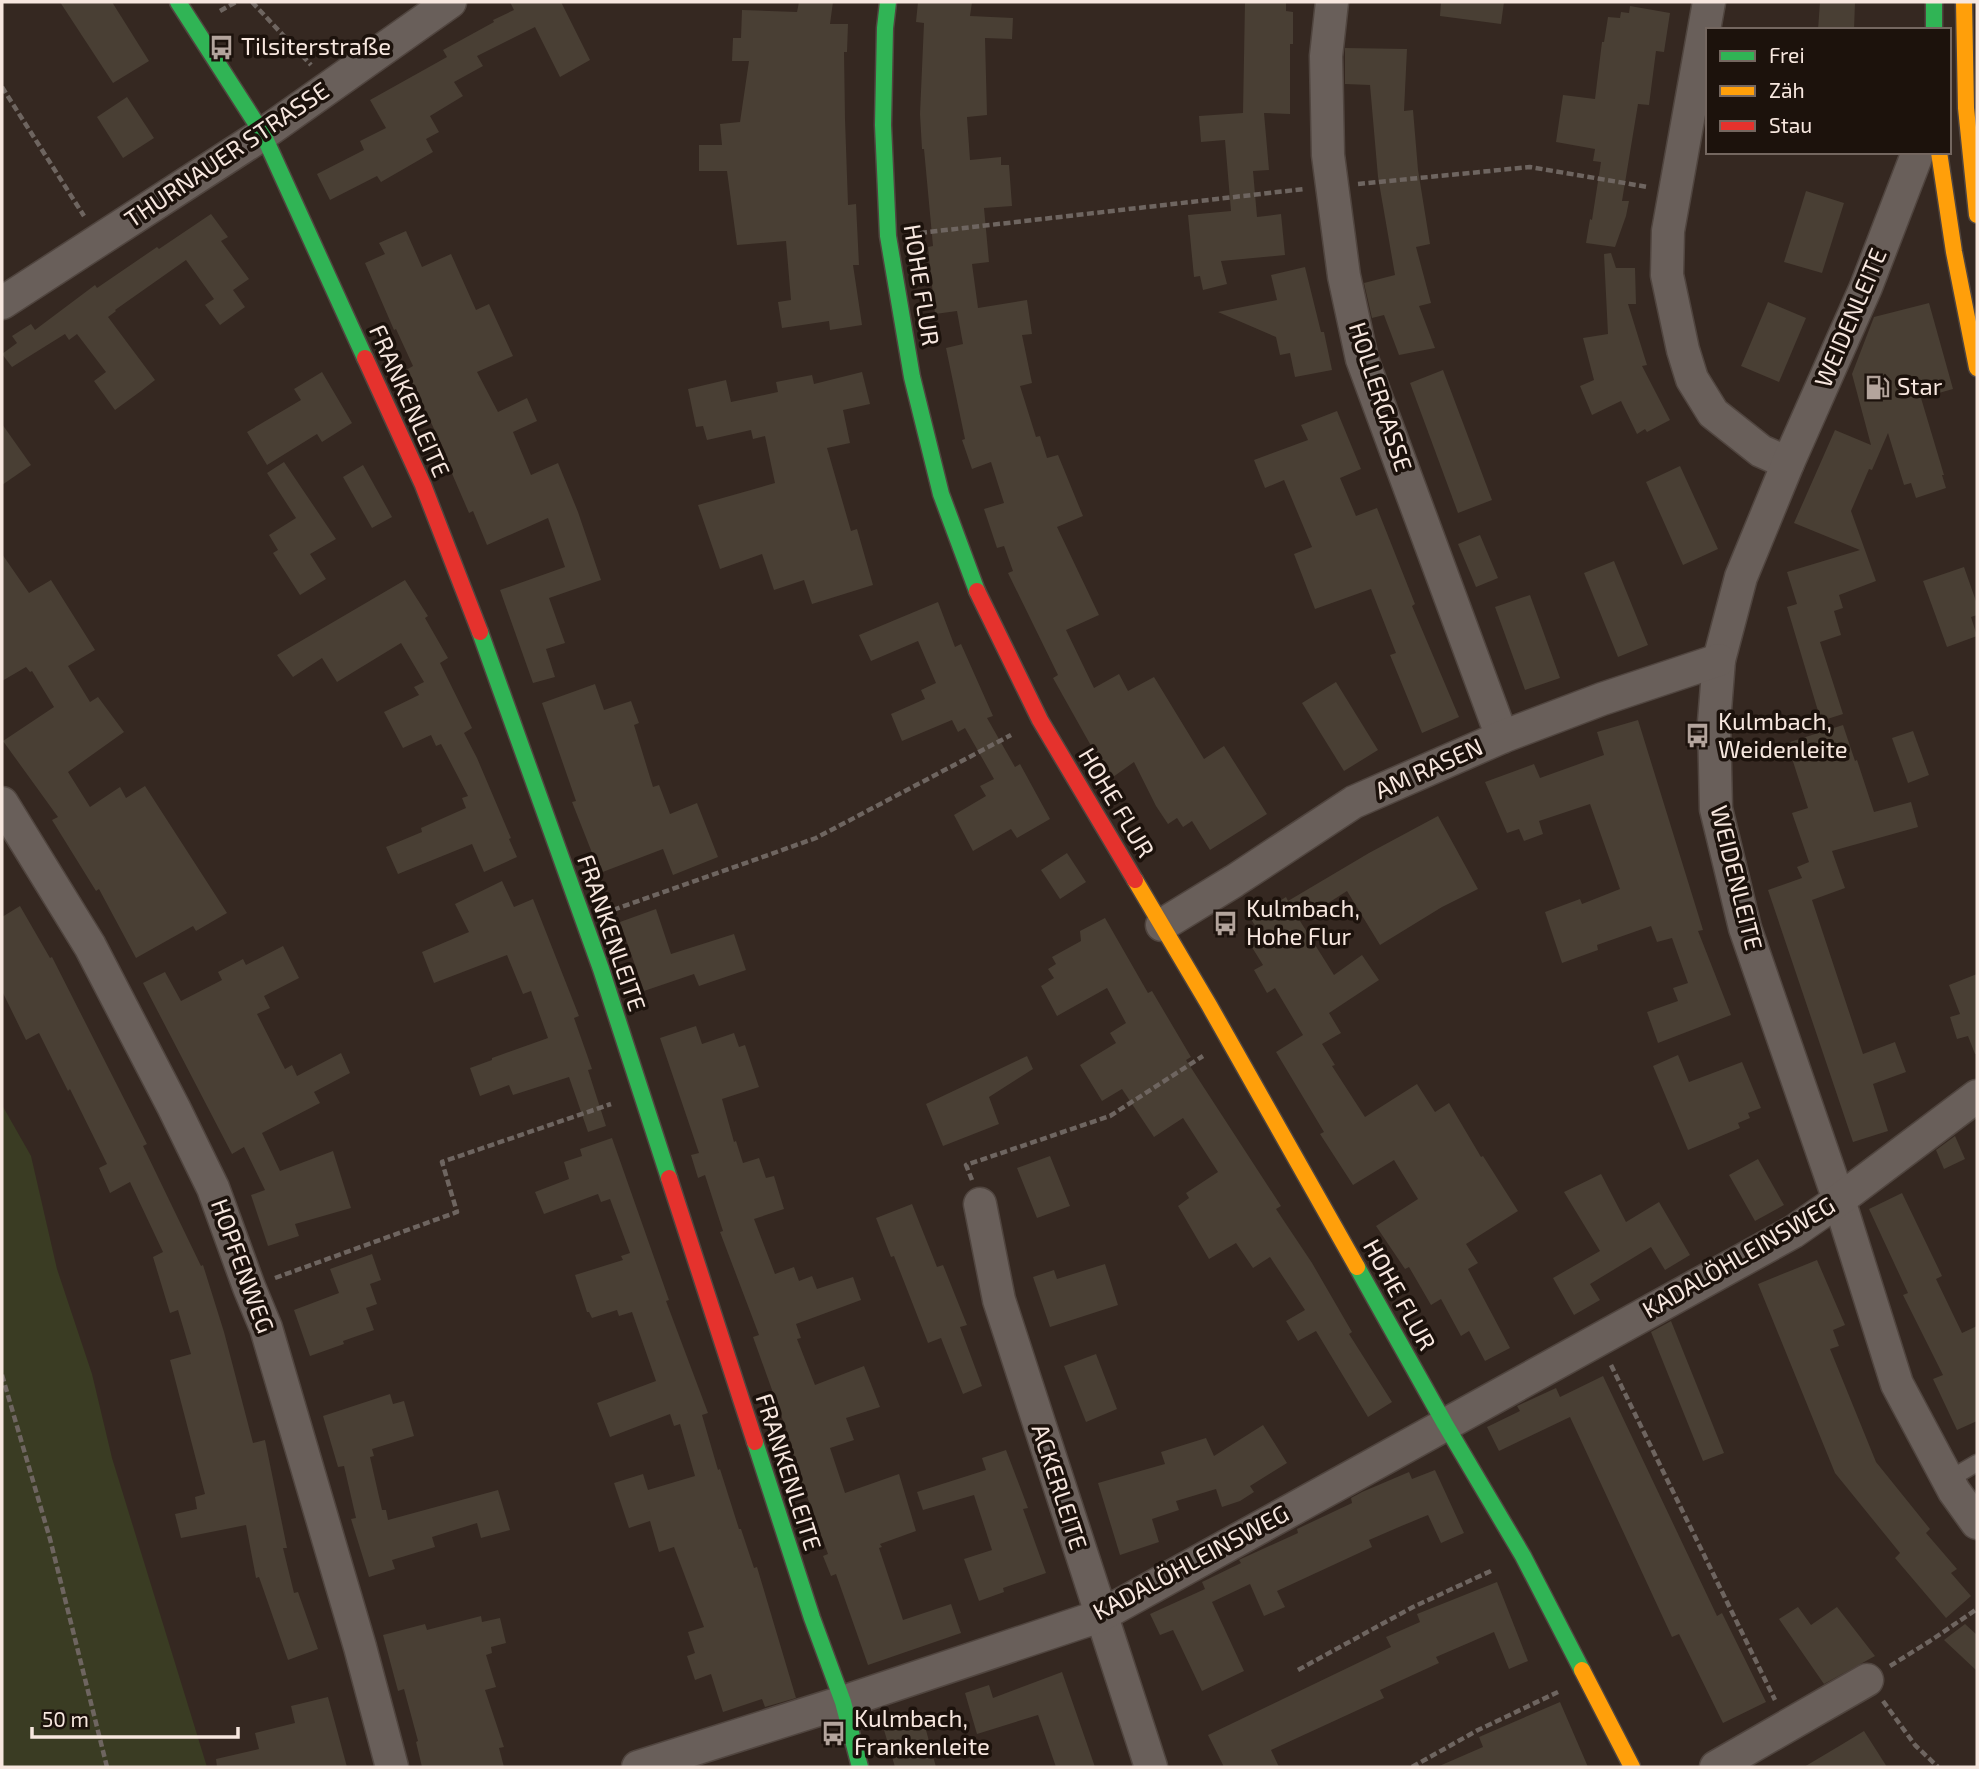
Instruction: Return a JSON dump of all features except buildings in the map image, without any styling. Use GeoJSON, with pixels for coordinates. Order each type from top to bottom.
{"type":"FeatureCollection","features":[{"type":"Feature","properties":{"kind":"street","name":"FRANKENLEITE"},"geometry":{"type":"LineString","coordinates":[[178,2],[263,134],[423,485],[584,920],[812,1618],[843,1702],[860,1767]]}},
{"type":"Feature","properties":{"kind":"street","name":"THURNAUER STRASSE"},"geometry":{"type":"LineString","coordinates":[[2,303],[263,134],[450,2]]}},
{"type":"Feature","properties":{"kind":"street","name":"HOHE FLUR"},"geometry":{"type":"LineString","coordinates":[[888,2],[883,125],[888,236],[912,377],[941,494],[979,598],[1040,720],[1229,1040],[1445,1424],[1523,1556],[1632,1767]]}},
{"type":"Feature","properties":{"kind":"street","name":"HOLLERGASSE"},"geometry":{"type":"LineString","coordinates":[[1332,2],[1326,56],[1328,155],[1345,276],[1362,359],[1502,737]]}},
{"type":"Feature","properties":{"kind":"street"},"geometry":{"type":"LineString","coordinates":[[1709,2],[1668,231],[1667,275],[1692,379],[1713,413],[1761,451],[1788,463]]}},
{"type":"Feature","properties":{"kind":"street"},"geometry":{"type":"LineString","coordinates":[[1934,2],[1934,28]]}},
{"type":"Feature","properties":{"kind":"street"},"geometry":{"type":"LineString","coordinates":[[1964,2],[1963,55],[1977,215]]}},
{"type":"Feature","properties":{"kind":"street","name":"WEIDENLEITE"},"geometry":{"type":"LineString","coordinates":[[1917,154],[1866,287],[1788,463],[1741,578],[1718,660],[1714,722],[1716,809],[1745,928],[1839,1200],[1897,1384],[1954,1491],[1977,1523]]}},
{"type":"Feature","properties":{"kind":"street"},"geometry":{"type":"LineString","coordinates":[[1939,154],[1954,252],[1977,368]]}},
{"type":"Feature","properties":{"kind":"street","name":"AM RASEN"},"geometry":{"type":"LineString","coordinates":[[1162,925],[1354,802],[1502,737],[1602,699],[1718,660]]}},
{"type":"Feature","properties":{"kind":"street","name":"HOPFENWEG"},"geometry":{"type":"LineString","coordinates":[[2,803],[90,946],[213,1188],[266,1328],[360,1647],[392,1767]]}},
{"type":"Feature","properties":{"kind":"street","name":"KADALÖHLEINSWEG"},"geometry":{"type":"LineString","coordinates":[[638,1767],[1100,1616],[1793,1232],[1977,1096]]}},
{"type":"Feature","properties":{"kind":"street","name":"ACKERLEITE"},"geometry":{"type":"LineString","coordinates":[[980,1204],[999,1300],[1151,1767]]}},
{"type":"Feature","properties":{"kind":"street"},"geometry":{"type":"LineString","coordinates":[[1716,1767],[1867,1680]]}},
{"type":"Feature","properties":{"kind":"lane"},"geometry":{"type":"LineString","coordinates":[[1948,1480],[1977,1463]]}},
{"type":"Feature","properties":{"kind":"path"},"geometry":{"type":"LineString","coordinates":[[219,11],[236,2]]}},
{"type":"Feature","properties":{"kind":"path"},"geometry":{"type":"LineString","coordinates":[[252,2],[330,86]]}},
{"type":"Feature","properties":{"kind":"path"},"geometry":{"type":"LineString","coordinates":[[2,87],[98,240]]}},
{"type":"Feature","properties":{"kind":"path"},"geometry":{"type":"LineString","coordinates":[[888,236],[1333,186],[1530,167],[1676,191]]}},
{"type":"Feature","properties":{"kind":"path"},"geometry":{"type":"LineString","coordinates":[[584,920],[816,838],[1040,720]]}},
{"type":"Feature","properties":{"kind":"path"},"geometry":{"type":"LineString","coordinates":[[980,1204],[967,1165],[1110,1116],[1229,1040]]}},
{"type":"Feature","properties":{"kind":"path"},"geometry":{"type":"LineString","coordinates":[[249,1287],[457,1212],[442,1162],[642,1094]]}},
{"type":"Feature","properties":{"kind":"path"},"geometry":{"type":"LineString","coordinates":[[1599,1339],[1788,1725]]}},
{"type":"Feature","properties":{"kind":"path"},"geometry":{"type":"LineString","coordinates":[[2,1375],[50,1539],[107,1767]]}},
{"type":"Feature","properties":{"kind":"path"},"geometry":{"type":"LineString","coordinates":[[1298,1670],[1413,1607],[1523,1556]]}},
{"type":"Feature","properties":{"kind":"path"},"geometry":{"type":"LineString","coordinates":[[1938,1767],[1915,1745],[1867,1680],[1930,1642],[1977,1609]]}},
{"type":"Feature","properties":{"kind":"path"},"geometry":{"type":"LineString","coordinates":[[1412,1767],[1478,1730],[1586,1678]]}},
{"type":"Feature","properties":{"kind":"green space"},"geometry":{"type":"Polygon","coordinates":[[[2,1105],[31,1156],[57,1269],[92,1374],[112,1458],[207,1767],[2,1767],[2,1105]]]}},
{"type":"Feature","properties":{"kind":"traffic: fast"},"geometry":{"type":"LineString","coordinates":[[178,2],[263,134],[365,358]]}},
{"type":"Feature","properties":{"kind":"traffic: fast"},"geometry":{"type":"LineString","coordinates":[[888,2],[883,125],[888,236],[912,377],[941,494],[977,591]]}},
{"type":"Feature","properties":{"kind":"traffic: fast"},"geometry":{"type":"LineString","coordinates":[[1934,2],[1934,28]]}},
{"type":"Feature","properties":{"kind":"traffic: fast"},"geometry":{"type":"LineString","coordinates":[[480,632],[601,969],[669,1178]]}},
{"type":"Feature","properties":{"kind":"traffic: fast"},"geometry":{"type":"LineString","coordinates":[[1357,1267],[1523,1556],[1582,1670]]}},
{"type":"Feature","properties":{"kind":"traffic: fast"},"geometry":{"type":"LineString","coordinates":[[755,1442],[812,1618],[843,1702],[860,1767]]}},
{"type":"Feature","properties":{"kind":"traffic: slow"},"geometry":{"type":"LineString","coordinates":[[1964,2],[1966,108],[1977,215]]}},
{"type":"Feature","properties":{"kind":"traffic: slow"},"geometry":{"type":"LineString","coordinates":[[1939,154],[1954,252],[1977,368]]}},
{"type":"Feature","properties":{"kind":"traffic: slow"},"geometry":{"type":"LineString","coordinates":[[1135,880],[1357,1267]]}},
{"type":"Feature","properties":{"kind":"traffic: slow"},"geometry":{"type":"LineString","coordinates":[[1582,1670],[1632,1767]]}},
{"type":"Feature","properties":{"kind":"traffic: jam"},"geometry":{"type":"LineString","coordinates":[[365,358],[423,485],[480,632]]}},
{"type":"Feature","properties":{"kind":"traffic: jam"},"geometry":{"type":"LineString","coordinates":[[977,591],[1040,720],[1135,880]]}},
{"type":"Feature","properties":{"kind":"traffic: jam"},"geometry":{"type":"LineString","coordinates":[[669,1178],[755,1442]]}},
{"type":"Feature","properties":{"kind":"place","name":"Tilsiterstraße"},"geometry":{"type":"Point","coordinates":[221,47]}},
{"type":"Feature","properties":{"kind":"place","name":"Star"},"geometry":{"type":"Point","coordinates":[1877,387]}},
{"type":"Feature","properties":{"kind":"place","name":"Kulmbach, Weidenleite"},"geometry":{"type":"Point","coordinates":[1698,736]}},
{"type":"Feature","properties":{"kind":"place","name":"Kulmbach, Hohe Flur"},"geometry":{"type":"Point","coordinates":[1226,923]}},
{"type":"Feature","properties":{"kind":"place","name":"Kulmbach, Frankenleite"},"geometry":{"type":"Point","coordinates":[834,1733]}}]}
